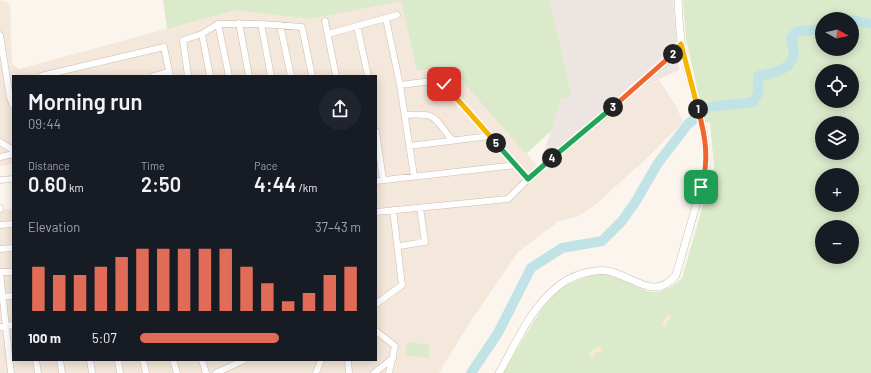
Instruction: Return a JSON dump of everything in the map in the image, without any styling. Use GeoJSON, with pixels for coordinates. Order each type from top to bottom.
{"type":"FeatureCollection","features":[{"type":"Feature","properties":{"kind":"street"},"geometry":{"type":"LineString","coordinates":[[499,373],[536,308],[552,292],[568,280],[583,274],[606,271],[629,278],[647,287],[658,288],[665,286],[672,281],[680,266],[706,171],[707,158],[701,120],[681,44],[678,0]]}},
{"type":"Feature","properties":{"kind":"street"},"geometry":{"type":"LineString","coordinates":[[328,34],[397,15]]}},
{"type":"Feature","properties":{"kind":"street"},"geometry":{"type":"LineString","coordinates":[[386,19],[400,85],[414,176]]}},
{"type":"Feature","properties":{"kind":"street"},"geometry":{"type":"LineString","coordinates":[[325,21],[336,75]]}},
{"type":"Feature","properties":{"kind":"street"},"geometry":{"type":"LineString","coordinates":[[239,23],[249,75]]}},
{"type":"Feature","properties":{"kind":"street"},"geometry":{"type":"LineString","coordinates":[[188,75],[183,40],[202,34],[218,24],[239,23],[302,27],[312,75]]}},
{"type":"Feature","properties":{"kind":"street"},"geometry":{"type":"LineString","coordinates":[[218,24],[229,75]]}},
{"type":"Feature","properties":{"kind":"street"},"geometry":{"type":"LineString","coordinates":[[261,24],[271,75]]}},
{"type":"Feature","properties":{"kind":"street"},"geometry":{"type":"LineString","coordinates":[[280,25],[291,75]]}},
{"type":"Feature","properties":{"kind":"street"},"geometry":{"type":"LineString","coordinates":[[357,26],[368,75]]}},
{"type":"Feature","properties":{"kind":"street"},"geometry":{"type":"LineString","coordinates":[[202,34],[210,75]]}},
{"type":"Feature","properties":{"kind":"street"},"geometry":{"type":"LineString","coordinates":[[0,35],[2,66],[12,103]]}},
{"type":"Feature","properties":{"kind":"street"},"geometry":{"type":"LineString","coordinates":[[377,212],[508,199],[528,179],[670,58],[681,44]]}},
{"type":"Feature","properties":{"kind":"street"},"geometry":{"type":"LineString","coordinates":[[45,75],[164,47],[170,74]]}},
{"type":"Feature","properties":{"kind":"street"},"geometry":{"type":"LineString","coordinates":[[400,85],[432,81],[444,84],[528,179]]}},
{"type":"Feature","properties":{"kind":"street"},"geometry":{"type":"LineString","coordinates":[[405,115],[424,113],[433,116],[452,140]]}},
{"type":"Feature","properties":{"kind":"street"},"geometry":{"type":"LineString","coordinates":[[409,146],[490,136]]}},
{"type":"Feature","properties":{"kind":"street"},"geometry":{"type":"LineString","coordinates":[[377,138],[383,180]]}},
{"type":"Feature","properties":{"kind":"street"},"geometry":{"type":"LineString","coordinates":[[0,142],[12,149]]}},
{"type":"Feature","properties":{"kind":"street"},"geometry":{"type":"LineString","coordinates":[[0,157],[12,154]]}},
{"type":"Feature","properties":{"kind":"street"},"geometry":{"type":"LineString","coordinates":[[377,181],[516,165]]}},
{"type":"Feature","properties":{"kind":"street"},"geometry":{"type":"LineString","coordinates":[[0,180],[12,179]]}},
{"type":"Feature","properties":{"kind":"street"},"geometry":{"type":"LineString","coordinates":[[399,246],[425,242],[420,208]]}},
{"type":"Feature","properties":{"kind":"street"},"geometry":{"type":"LineString","coordinates":[[377,303],[402,284],[399,246],[393,210]]}},
{"type":"Feature","properties":{"kind":"street"},"geometry":{"type":"LineString","coordinates":[[0,225],[12,224]]}},
{"type":"Feature","properties":{"kind":"street"},"geometry":{"type":"LineString","coordinates":[[0,249],[12,248]]}},
{"type":"Feature","properties":{"kind":"street"},"geometry":{"type":"LineString","coordinates":[[11,373],[3,326],[0,272],[12,272]]}},
{"type":"Feature","properties":{"kind":"street"},"geometry":{"type":"LineString","coordinates":[[1,297],[12,296]]}},
{"type":"Feature","properties":{"kind":"street"},"geometry":{"type":"LineString","coordinates":[[377,332],[395,346],[389,373]]}},
{"type":"Feature","properties":{"kind":"street"},"geometry":{"type":"LineString","coordinates":[[374,373],[393,358]]}},
{"type":"Feature","properties":{"kind":"street"},"geometry":{"type":"LineString","coordinates":[[36,361],[38,373]]}},
{"type":"Feature","properties":{"kind":"street"},"geometry":{"type":"LineString","coordinates":[[60,361],[62,373]]}},
{"type":"Feature","properties":{"kind":"street"},"geometry":{"type":"LineString","coordinates":[[90,361],[92,373]]}},
{"type":"Feature","properties":{"kind":"street"},"geometry":{"type":"LineString","coordinates":[[118,361],[120,373]]}},
{"type":"Feature","properties":{"kind":"street"},"geometry":{"type":"LineString","coordinates":[[143,361],[146,373]]}},
{"type":"Feature","properties":{"kind":"street"},"geometry":{"type":"LineString","coordinates":[[173,361],[177,373]]}},
{"type":"Feature","properties":{"kind":"street"},"geometry":{"type":"LineString","coordinates":[[202,361],[206,373]]}},
{"type":"Feature","properties":{"kind":"street"},"geometry":{"type":"LineString","coordinates":[[216,373],[242,361]]}},
{"type":"Feature","properties":{"kind":"street"},"geometry":{"type":"LineString","coordinates":[[316,373],[321,361]]}},
{"type":"Feature","properties":{"kind":"street"},"geometry":{"type":"LineString","coordinates":[[348,361],[349,373]]}},
{"type":"Feature","properties":{"kind":"shaded area"},"geometry":{"type":"Polygon","coordinates":[[[0,0],[10,4],[12,64],[19,69],[236,10],[310,19],[401,0],[417,71],[450,67],[539,168],[615,100],[659,80],[675,104],[683,122],[646,159],[596,204],[579,216],[559,221],[518,252],[472,319],[439,373],[0,373],[0,211],[12,208],[12,361],[377,361],[377,75],[12,75],[12,164],[0,166],[0,0]]]}},
{"type":"Feature","properties":{"kind":"shaded area"},"geometry":{"type":"Polygon","coordinates":[[[550,0],[673,0],[679,70],[615,100],[539,168],[561,99],[572,95],[550,0]]]}},
{"type":"Feature","properties":{"kind":"green space"},"geometry":{"type":"Polygon","coordinates":[[[163,0],[550,0],[572,96],[561,99],[551,131],[526,154],[450,67],[417,71],[401,1],[310,19],[236,10],[167,29],[163,0]]]}},
{"type":"Feature","properties":{"kind":"green space"},"geometry":{"type":"Polygon","coordinates":[[[683,0],[871,0],[871,373],[503,373],[545,305],[552,296],[569,284],[597,274],[608,273],[645,290],[653,292],[671,287],[682,278],[714,167],[710,123],[705,122],[686,39],[683,0]]]}},
{"type":"Feature","properties":{"kind":"green space"},"geometry":{"type":"Polygon","coordinates":[[[407,342],[430,345],[428,358],[405,355],[407,342]]]}},
{"type":"Feature","properties":{"kind":"sand"},"geometry":{"type":"Polygon","coordinates":[[[667,315],[671,316],[671,319],[667,322],[666,327],[662,326],[664,319],[667,315]]]}},
{"type":"Feature","properties":{"kind":"sand"},"geometry":{"type":"Polygon","coordinates":[[[599,346],[602,348],[602,351],[595,353],[594,358],[590,357],[589,353],[599,346]]]}},
{"type":"Feature","properties":{"kind":"waterway"},"geometry":{"type":"LineString","coordinates":[[859,21],[871,24]]}},
{"type":"Feature","properties":{"kind":"waterway"},"geometry":{"type":"LineString","coordinates":[[471,373],[498,333],[531,268],[562,248],[602,241],[622,221],[636,201],[658,163],[688,124],[709,107],[753,102],[758,93],[758,76],[785,68],[792,60],[794,52],[791,37],[798,31],[815,30]]}},
{"type":"Feature","properties":{"kind":"route"},"geometry":{"type":"LineString","coordinates":[[444,84],[528,179],[670,58],[681,44],[701,120],[707,158],[706,171],[701,187]]}}]}
